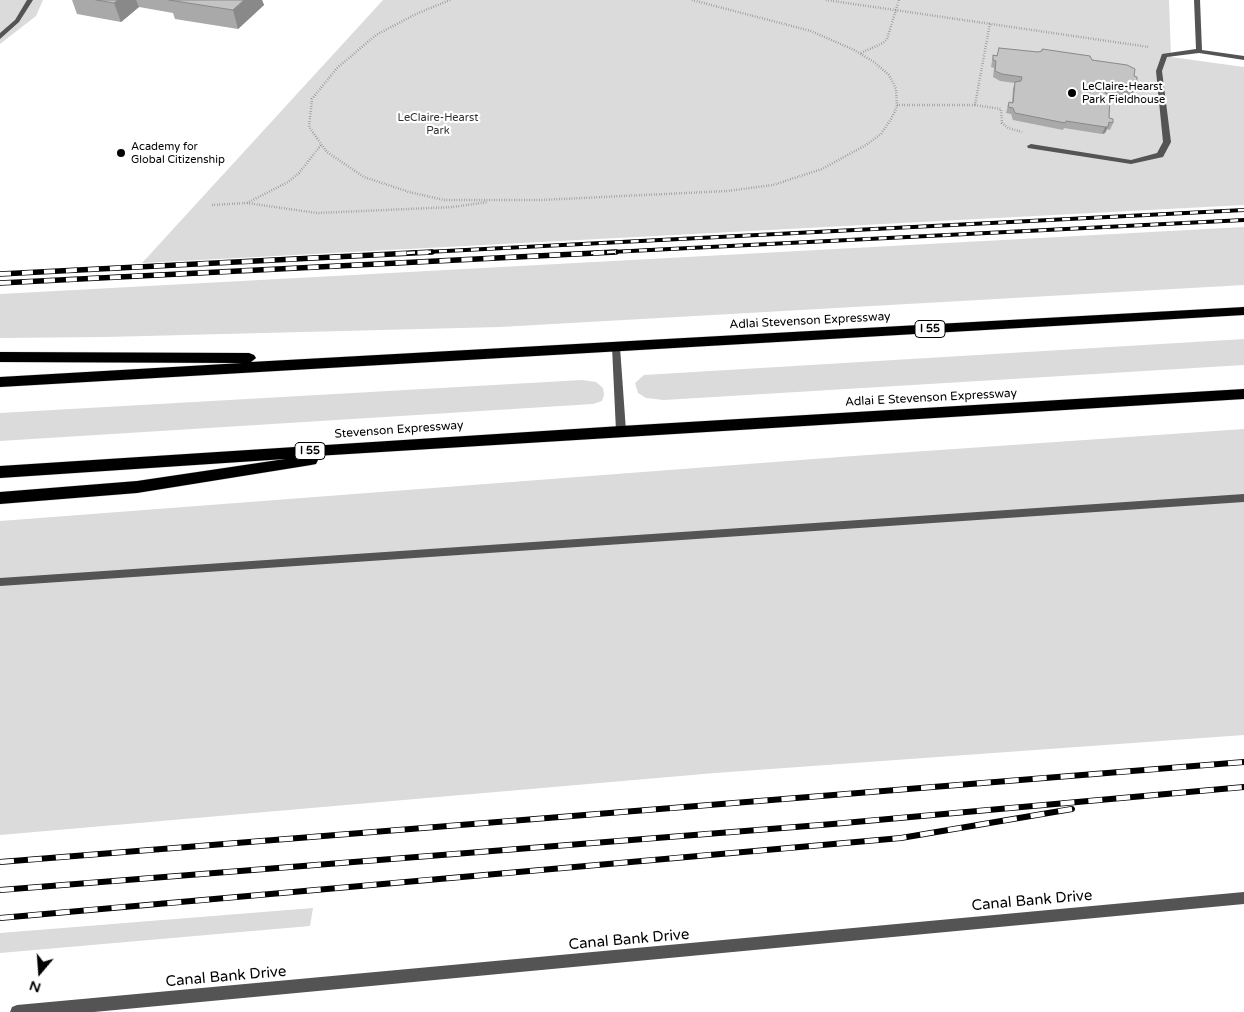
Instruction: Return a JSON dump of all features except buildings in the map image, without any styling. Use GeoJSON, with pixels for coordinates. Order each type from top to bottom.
{"type":"FeatureCollection","features":[{"type":"Feature","properties":{"kind":"highway","name":"Adlai Stevenson Expressway"},"geometry":{"type":"LineString","coordinates":[[378,359],[1244,312]]}},
{"type":"Feature","properties":{"kind":"highway"},"geometry":{"type":"LineString","coordinates":[[0,357],[378,359]]}},
{"type":"Feature","properties":{"kind":"highway","name":"I 55"},"geometry":{"type":"LineString","coordinates":[[0,382],[378,359]]}},
{"type":"Feature","properties":{"kind":"highway","name":"Adlai E Stevenson Expressway"},"geometry":{"type":"LineString","coordinates":[[621,431],[1244,394]]}},
{"type":"Feature","properties":{"kind":"highway","name":"Stevenson Expressway"},"geometry":{"type":"LineString","coordinates":[[0,472],[621,431]]}},
{"type":"Feature","properties":{"kind":"highway"},"geometry":{"type":"LineString","coordinates":[[0,498],[137,487],[407,445]]}},
{"type":"Feature","properties":{"kind":"street"},"geometry":{"type":"LineString","coordinates":[[0,37],[17,21],[30,0]]}},
{"type":"Feature","properties":{"kind":"street"},"geometry":{"type":"LineString","coordinates":[[1197,0],[1199,51]]}},
{"type":"Feature","properties":{"kind":"street"},"geometry":{"type":"LineString","coordinates":[[1031,146],[1131,162],[1160,155],[1168,142],[1159,71],[1164,55],[1199,51],[1244,58]]}},
{"type":"Feature","properties":{"kind":"street"},"geometry":{"type":"LineString","coordinates":[[616,347],[621,431]]}},
{"type":"Feature","properties":{"kind":"street"},"geometry":{"type":"LineString","coordinates":[[0,582],[1244,498]]}},
{"type":"Feature","properties":{"kind":"street","name":"Canal Bank Drive"},"geometry":{"type":"LineString","coordinates":[[17,1012],[318,986],[1244,898]]}},
{"type":"Feature","properties":{"kind":"path"},"geometry":{"type":"LineString","coordinates":[[450,0],[416,14],[376,36],[357,50],[324,81],[312,99],[309,127],[327,152],[364,177],[409,192],[444,200],[670,195],[727,191],[773,185],[822,170],[866,145],[880,134],[891,119],[897,105],[896,89],[889,75],[860,54],[811,31],[692,0]]}},
{"type":"Feature","properties":{"kind":"path"},"geometry":{"type":"LineString","coordinates":[[826,0],[1150,47]]}},
{"type":"Feature","properties":{"kind":"path"},"geometry":{"type":"LineString","coordinates":[[860,54],[883,43],[887,39],[899,0]]}},
{"type":"Feature","properties":{"kind":"path"},"geometry":{"type":"LineString","coordinates":[[976,105],[990,23]]}},
{"type":"Feature","properties":{"kind":"path"},"geometry":{"type":"LineString","coordinates":[[897,105],[976,105],[1002,109],[1002,123],[1008,128],[1025,132]]}},
{"type":"Feature","properties":{"kind":"path"},"geometry":{"type":"LineString","coordinates":[[247,203],[274,191],[294,178],[321,145]]}},
{"type":"Feature","properties":{"kind":"path"},"geometry":{"type":"LineString","coordinates":[[212,205],[247,203],[316,213],[453,207],[501,200]]}},
{"type":"Feature","properties":{"kind":"green space"},"geometry":{"type":"Polygon","coordinates":[[[0,0],[43,0],[36,16],[0,44],[0,0]]]}},
{"type":"Feature","properties":{"kind":"green space","name":"LeClaire-Hearst Park"},"geometry":{"type":"Polygon","coordinates":[[[383,0],[1169,0],[1171,57],[1244,67],[1244,205],[142,263],[383,0]]]}},
{"type":"Feature","properties":{"kind":"green space"},"geometry":{"type":"Polygon","coordinates":[[[1244,227],[1244,285],[500,327],[0,338],[0,294],[1244,227]]]}},
{"type":"Feature","properties":{"kind":"green space"},"geometry":{"type":"Polygon","coordinates":[[[1244,339],[1244,365],[664,400],[646,398],[638,393],[635,383],[644,375],[1244,339]]]}},
{"type":"Feature","properties":{"kind":"green space"},"geometry":{"type":"Polygon","coordinates":[[[582,380],[596,382],[603,388],[604,395],[602,401],[593,404],[0,441],[0,413],[582,380]]]}},
{"type":"Feature","properties":{"kind":"green space"},"geometry":{"type":"Polygon","coordinates":[[[1244,429],[1244,735],[715,773],[0,835],[0,521],[853,456],[1244,429]]]}},
{"type":"Feature","properties":{"kind":"green space"},"geometry":{"type":"Polygon","coordinates":[[[313,908],[310,926],[0,953],[0,933],[313,908]]]}},
{"type":"Feature","properties":{"kind":"railway"},"geometry":{"type":"LineString","coordinates":[[407,253],[1244,210]]}},
{"type":"Feature","properties":{"kind":"railway"},"geometry":{"type":"LineString","coordinates":[[591,253],[1244,220]]}},
{"type":"Feature","properties":{"kind":"railway"},"geometry":{"type":"LineString","coordinates":[[0,274],[432,252]]}},
{"type":"Feature","properties":{"kind":"railway"},"geometry":{"type":"LineString","coordinates":[[0,283],[616,252]]}},
{"type":"Feature","properties":{"kind":"railway"},"geometry":{"type":"LineString","coordinates":[[0,862],[1244,762]]}},
{"type":"Feature","properties":{"kind":"railway"},"geometry":{"type":"LineString","coordinates":[[0,890],[833,824],[1244,787]]}},
{"type":"Feature","properties":{"kind":"railway"},"geometry":{"type":"LineString","coordinates":[[0,918],[901,838],[1072,809]]}},
{"type":"Feature","properties":{"kind":"place","name":"LeClaire-Hearst Park Fieldhouse"},"geometry":{"type":"Point","coordinates":[1072,93]}},
{"type":"Feature","properties":{"kind":"place","name":"Academy for Global Citizenship"},"geometry":{"type":"Point","coordinates":[121,153]}}]}
